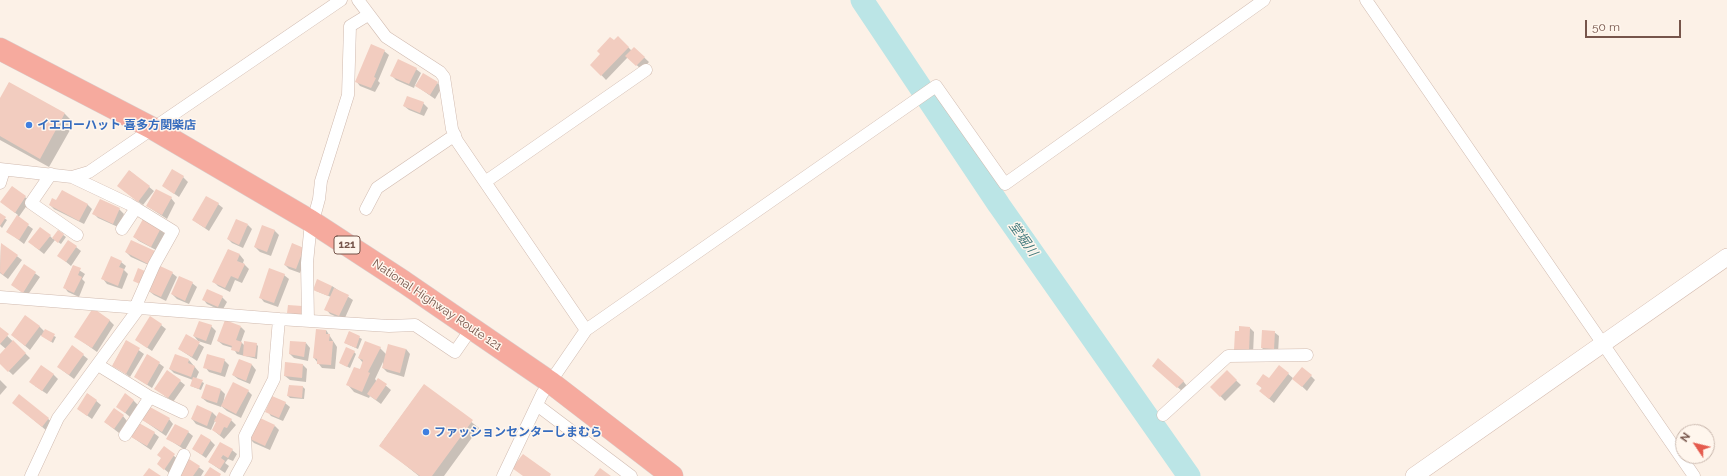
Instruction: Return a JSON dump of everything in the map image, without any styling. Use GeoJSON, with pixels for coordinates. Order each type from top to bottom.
{"type":"FeatureCollection","features":[{"type":"Feature","properties":{"kind":"highway","name":"National Highway Route 121"},"geometry":{"type":"LineString","coordinates":[[0,49],[152,128],[312,223],[404,282],[550,382],[672,476]]}},
{"type":"Feature","properties":{"kind":"street"},"geometry":{"type":"LineString","coordinates":[[72,177],[89,172],[341,0]]}},
{"type":"Feature","properties":{"kind":"street"},"geometry":{"type":"LineString","coordinates":[[358,0],[386,38],[440,72],[444,77],[452,129],[455,135],[485,182],[586,330]]}},
{"type":"Feature","properties":{"kind":"street"},"geometry":{"type":"LineString","coordinates":[[503,476],[550,382],[586,330],[936,86],[1005,184],[1264,0]]}},
{"type":"Feature","properties":{"kind":"street"},"geometry":{"type":"LineString","coordinates":[[1366,0],[1648,407],[1694,476]]}},
{"type":"Feature","properties":{"kind":"street"},"geometry":{"type":"LineString","coordinates":[[308,320],[307,263],[312,223],[319,199],[321,181],[348,95],[350,26],[368,15]]}},
{"type":"Feature","properties":{"kind":"street"},"geometry":{"type":"LineString","coordinates":[[485,182],[646,70]]}},
{"type":"Feature","properties":{"kind":"street"},"geometry":{"type":"LineString","coordinates":[[366,208],[377,188],[455,135]]}},
{"type":"Feature","properties":{"kind":"street"},"geometry":{"type":"LineString","coordinates":[[0,183],[2,170],[72,177],[136,208],[173,231],[154,265],[137,308],[98,365],[58,418],[31,476]]}},
{"type":"Feature","properties":{"kind":"street"},"geometry":{"type":"LineString","coordinates":[[52,174],[31,203],[77,235]]}},
{"type":"Feature","properties":{"kind":"street"},"geometry":{"type":"LineString","coordinates":[[122,230],[136,208]]}},
{"type":"Feature","properties":{"kind":"street"},"geometry":{"type":"LineString","coordinates":[[1414,476],[1727,258]]}},
{"type":"Feature","properties":{"kind":"street"},"geometry":{"type":"LineString","coordinates":[[0,297],[279,319],[389,326],[415,325],[455,352],[471,329]]}},
{"type":"Feature","properties":{"kind":"street"},"geometry":{"type":"LineString","coordinates":[[236,476],[246,458],[245,436],[274,379],[279,319]]}},
{"type":"Feature","properties":{"kind":"street"},"geometry":{"type":"LineString","coordinates":[[1163,415],[1228,356],[1307,355]]}},
{"type":"Feature","properties":{"kind":"street"},"geometry":{"type":"LineString","coordinates":[[98,365],[150,397],[182,412]]}},
{"type":"Feature","properties":{"kind":"street"},"geometry":{"type":"LineString","coordinates":[[125,435],[150,397]]}},
{"type":"Feature","properties":{"kind":"street"},"geometry":{"type":"LineString","coordinates":[[537,406],[604,454],[631,476]]}},
{"type":"Feature","properties":{"kind":"street"},"geometry":{"type":"LineString","coordinates":[[174,476],[184,455]]}},
{"type":"Feature","properties":{"kind":"building"},"geometry":{"type":"Polygon","coordinates":[[[618,36],[629,47],[601,76],[590,65],[600,54],[597,51],[610,37],[614,40],[618,36]]]}},
{"type":"Feature","properties":{"kind":"building"},"geometry":{"type":"Polygon","coordinates":[[[371,44],[385,50],[374,77],[376,78],[371,88],[355,82],[371,44]]]}},
{"type":"Feature","properties":{"kind":"building"},"geometry":{"type":"Polygon","coordinates":[[[634,47],[645,57],[636,66],[625,56],[634,47]]]}},
{"type":"Feature","properties":{"kind":"building"},"geometry":{"type":"Polygon","coordinates":[[[398,59],[417,68],[409,84],[390,76],[398,59]]]}},
{"type":"Feature","properties":{"kind":"building"},"geometry":{"type":"Polygon","coordinates":[[[423,73],[438,82],[430,95],[415,86],[423,73]]]}},
{"type":"Feature","properties":{"kind":"building","name":"イエローハット 喜多方関柴店"},"geometry":{"type":"Polygon","coordinates":[[[9,82],[65,113],[40,159],[0,136],[0,98],[9,82]]]}},
{"type":"Feature","properties":{"kind":"building"},"geometry":{"type":"Polygon","coordinates":[[[407,96],[424,102],[420,113],[403,106],[407,96]]]}},
{"type":"Feature","properties":{"kind":"building"},"geometry":{"type":"Polygon","coordinates":[[[172,169],[184,176],[174,194],[162,186],[172,169]]]}},
{"type":"Feature","properties":{"kind":"building"},"geometry":{"type":"Polygon","coordinates":[[[129,170],[150,186],[138,202],[117,186],[129,170]]]}},
{"type":"Feature","properties":{"kind":"building"},"geometry":{"type":"Polygon","coordinates":[[[12,186],[26,196],[15,213],[0,202],[12,186]]]}},
{"type":"Feature","properties":{"kind":"building"},"geometry":{"type":"Polygon","coordinates":[[[156,189],[172,197],[162,215],[146,206],[156,189]]]}},
{"type":"Feature","properties":{"kind":"building"},"geometry":{"type":"Polygon","coordinates":[[[62,190],[88,204],[79,221],[49,205],[52,198],[56,200],[62,190]]]}},
{"type":"Feature","properties":{"kind":"building"},"geometry":{"type":"Polygon","coordinates":[[[206,196],[219,203],[205,228],[192,220],[206,196]]]}},
{"type":"Feature","properties":{"kind":"building"},"geometry":{"type":"Polygon","coordinates":[[[100,199],[120,208],[113,224],[92,214],[100,199]]]}},
{"type":"Feature","properties":{"kind":"building"},"geometry":{"type":"Polygon","coordinates":[[[0,213],[6,217],[0,226],[0,213]]]}},
{"type":"Feature","properties":{"kind":"building"},"geometry":{"type":"Polygon","coordinates":[[[17,215],[29,224],[19,240],[6,232],[17,215]]]}},
{"type":"Feature","properties":{"kind":"building"},"geometry":{"type":"Polygon","coordinates":[[[143,219],[161,228],[151,247],[133,237],[143,219]]]}},
{"type":"Feature","properties":{"kind":"building"},"geometry":{"type":"Polygon","coordinates":[[[236,219],[248,224],[239,245],[227,239],[236,219]]]}},
{"type":"Feature","properties":{"kind":"building"},"geometry":{"type":"Polygon","coordinates":[[[262,225],[275,230],[267,252],[254,247],[262,225]]]}},
{"type":"Feature","properties":{"kind":"building"},"geometry":{"type":"Polygon","coordinates":[[[40,227],[51,235],[39,250],[28,242],[40,227]]]}},
{"type":"Feature","properties":{"kind":"building"},"geometry":{"type":"Polygon","coordinates":[[[58,230],[64,234],[58,243],[52,238],[58,230]]]}},
{"type":"Feature","properties":{"kind":"building"},"geometry":{"type":"Polygon","coordinates":[[[68,240],[77,246],[66,262],[57,256],[68,240]]]}},
{"type":"Feature","properties":{"kind":"building"},"geometry":{"type":"Polygon","coordinates":[[[131,240],[155,251],[148,264],[125,252],[131,240]]]}},
{"type":"Feature","properties":{"kind":"building"},"geometry":{"type":"Polygon","coordinates":[[[1,243],[18,255],[3,275],[0,272],[1,243]]]}},
{"type":"Feature","properties":{"kind":"building"},"geometry":{"type":"Polygon","coordinates":[[[292,243],[304,248],[296,269],[284,265],[292,243]]]}},
{"type":"Feature","properties":{"kind":"building"},"geometry":{"type":"Polygon","coordinates":[[[228,249],[240,254],[237,261],[245,264],[238,279],[231,276],[225,288],[212,282],[228,249]]]}},
{"type":"Feature","properties":{"kind":"building"},"geometry":{"type":"Polygon","coordinates":[[[111,256],[122,261],[119,267],[124,269],[118,286],[101,279],[111,256]]]}},
{"type":"Feature","properties":{"kind":"building"},"geometry":{"type":"Polygon","coordinates":[[[24,264],[36,272],[23,293],[11,285],[24,264]]]}},
{"type":"Feature","properties":{"kind":"building"},"geometry":{"type":"Polygon","coordinates":[[[73,265],[81,268],[78,275],[82,277],[74,293],[63,288],[73,265]]]}},
{"type":"Feature","properties":{"kind":"building"},"geometry":{"type":"Polygon","coordinates":[[[160,266],[173,272],[161,297],[148,291],[160,266]]]}},
{"type":"Feature","properties":{"kind":"building"},"geometry":{"type":"Polygon","coordinates":[[[138,268],[147,272],[142,285],[133,281],[138,268]]]}},
{"type":"Feature","properties":{"kind":"building"},"geometry":{"type":"Polygon","coordinates":[[[269,268],[285,274],[274,303],[259,298],[269,268]]]}},
{"type":"Feature","properties":{"kind":"building"},"geometry":{"type":"Polygon","coordinates":[[[179,276],[193,282],[185,301],[171,294],[179,276]]]}},
{"type":"Feature","properties":{"kind":"building"},"geometry":{"type":"Polygon","coordinates":[[[317,279],[332,286],[328,296],[313,290],[317,279]]]}},
{"type":"Feature","properties":{"kind":"building"},"geometry":{"type":"Polygon","coordinates":[[[334,288],[349,295],[339,316],[324,310],[334,288]]]}},
{"type":"Feature","properties":{"kind":"building"},"geometry":{"type":"Polygon","coordinates":[[[207,289],[223,296],[218,307],[202,300],[207,289]]]}},
{"type":"Feature","properties":{"kind":"building"},"geometry":{"type":"Polygon","coordinates":[[[288,305],[302,306],[301,315],[287,313],[288,305]]]}},
{"type":"Feature","properties":{"kind":"building"},"geometry":{"type":"Polygon","coordinates":[[[93,308],[110,320],[92,348],[74,337],[93,308]]]}},
{"type":"Feature","properties":{"kind":"building"},"geometry":{"type":"Polygon","coordinates":[[[25,315],[40,326],[25,346],[11,335],[25,315]]]}},
{"type":"Feature","properties":{"kind":"building"},"geometry":{"type":"Polygon","coordinates":[[[150,316],[162,324],[147,348],[135,340],[150,316]]]}},
{"type":"Feature","properties":{"kind":"building"},"geometry":{"type":"Polygon","coordinates":[[[225,320],[241,326],[236,340],[242,342],[239,352],[231,350],[232,346],[217,341],[225,320]]]}},
{"type":"Feature","properties":{"kind":"building"},"geometry":{"type":"Polygon","coordinates":[[[199,321],[212,325],[206,341],[193,336],[199,321]]]}},
{"type":"Feature","properties":{"kind":"building"},"geometry":{"type":"Polygon","coordinates":[[[1239,326],[1250,327],[1249,350],[1234,350],[1235,331],[1239,331],[1239,326]]]}},
{"type":"Feature","properties":{"kind":"building"},"geometry":{"type":"Polygon","coordinates":[[[0,327],[9,334],[0,344],[0,327]]]}},
{"type":"Feature","properties":{"kind":"building"},"geometry":{"type":"Polygon","coordinates":[[[45,329],[55,334],[51,342],[41,336],[45,329]]]}},
{"type":"Feature","properties":{"kind":"building"},"geometry":{"type":"Polygon","coordinates":[[[316,329],[326,330],[326,334],[330,334],[329,341],[333,341],[331,365],[317,364],[317,359],[313,358],[316,329]]]}},
{"type":"Feature","properties":{"kind":"building"},"geometry":{"type":"Polygon","coordinates":[[[1262,330],[1275,331],[1274,349],[1261,348],[1262,330]]]}},
{"type":"Feature","properties":{"kind":"building"},"geometry":{"type":"Polygon","coordinates":[[[349,331],[360,336],[356,348],[344,343],[349,331]]]}},
{"type":"Feature","properties":{"kind":"building"},"geometry":{"type":"Polygon","coordinates":[[[186,334],[200,342],[192,357],[178,349],[186,334]]]}},
{"type":"Feature","properties":{"kind":"building"},"geometry":{"type":"Polygon","coordinates":[[[13,340],[26,353],[8,372],[0,364],[0,354],[13,340]]]}},
{"type":"Feature","properties":{"kind":"building"},"geometry":{"type":"Polygon","coordinates":[[[126,340],[140,348],[126,374],[112,366],[126,340]]]}},
{"type":"Feature","properties":{"kind":"building"},"geometry":{"type":"Polygon","coordinates":[[[244,341],[257,343],[255,357],[243,356],[244,341]]]}},
{"type":"Feature","properties":{"kind":"building"},"geometry":{"type":"Polygon","coordinates":[[[290,341],[306,342],[304,357],[289,354],[290,341]]]}},
{"type":"Feature","properties":{"kind":"building"},"geometry":{"type":"Polygon","coordinates":[[[365,341],[381,347],[368,372],[370,373],[362,392],[346,385],[354,367],[360,369],[363,360],[358,358],[365,341]]]}},
{"type":"Feature","properties":{"kind":"building"},"geometry":{"type":"Polygon","coordinates":[[[388,344],[406,349],[400,373],[382,368],[388,344]]]}},
{"type":"Feature","properties":{"kind":"building"},"geometry":{"type":"Polygon","coordinates":[[[72,345],[84,354],[69,375],[57,367],[72,345]]]}},
{"type":"Feature","properties":{"kind":"building"},"geometry":{"type":"Polygon","coordinates":[[[346,347],[355,351],[347,367],[339,363],[346,347]]]}},
{"type":"Feature","properties":{"kind":"building"},"geometry":{"type":"Polygon","coordinates":[[[147,354],[160,362],[147,385],[134,377],[147,354]]]}},
{"type":"Feature","properties":{"kind":"building"},"geometry":{"type":"Polygon","coordinates":[[[175,354],[189,359],[188,363],[195,366],[191,377],[169,369],[175,354]]]}},
{"type":"Feature","properties":{"kind":"building"},"geometry":{"type":"Polygon","coordinates":[[[207,354],[225,359],[221,373],[203,368],[207,354]]]}},
{"type":"Feature","properties":{"kind":"building"},"geometry":{"type":"Polygon","coordinates":[[[1158,358],[1184,381],[1177,388],[1152,366],[1158,358]]]}},
{"type":"Feature","properties":{"kind":"building"},"geometry":{"type":"Polygon","coordinates":[[[239,359],[252,364],[246,381],[232,375],[239,359]]]}},
{"type":"Feature","properties":{"kind":"building"},"geometry":{"type":"Polygon","coordinates":[[[285,362],[303,364],[302,378],[284,376],[285,362]]]}},
{"type":"Feature","properties":{"kind":"building"},"geometry":{"type":"Polygon","coordinates":[[[41,365],[54,374],[42,391],[29,382],[41,365]]]}},
{"type":"Feature","properties":{"kind":"building"},"geometry":{"type":"Polygon","coordinates":[[[1279,365],[1289,373],[1269,399],[1259,391],[1262,388],[1256,384],[1263,374],[1269,378],[1279,365]]]}},
{"type":"Feature","properties":{"kind":"building"},"geometry":{"type":"Polygon","coordinates":[[[1302,367],[1312,375],[1302,387],[1292,379],[1302,367]]]}},
{"type":"Feature","properties":{"kind":"building"},"geometry":{"type":"Polygon","coordinates":[[[167,370],[181,380],[168,398],[154,389],[167,370]]]}},
{"type":"Feature","properties":{"kind":"building"},"geometry":{"type":"Polygon","coordinates":[[[1227,370],[1237,380],[1220,397],[1210,387],[1227,370]]]}},
{"type":"Feature","properties":{"kind":"building"},"geometry":{"type":"Polygon","coordinates":[[[193,377],[203,380],[199,389],[190,386],[193,377]]]}},
{"type":"Feature","properties":{"kind":"building"},"geometry":{"type":"Polygon","coordinates":[[[378,378],[387,384],[376,400],[367,394],[378,378]]]}},
{"type":"Feature","properties":{"kind":"building"},"geometry":{"type":"Polygon","coordinates":[[[233,382],[249,390],[236,414],[221,406],[233,382]]]}},
{"type":"Feature","properties":{"kind":"building"},"geometry":{"type":"Polygon","coordinates":[[[206,384],[221,389],[217,403],[201,398],[206,384]]]}},
{"type":"Feature","properties":{"kind":"building"},"geometry":{"type":"Polygon","coordinates":[[[424,384],[473,420],[432,476],[420,476],[379,446],[424,384]]]}},
{"type":"Feature","properties":{"kind":"building"},"geometry":{"type":"Polygon","coordinates":[[[289,385],[303,386],[302,398],[287,396],[289,385]]]}},
{"type":"Feature","properties":{"kind":"building"},"geometry":{"type":"Polygon","coordinates":[[[87,393],[97,400],[87,416],[77,409],[87,393]]]}},
{"type":"Feature","properties":{"kind":"building"},"geometry":{"type":"Polygon","coordinates":[[[125,393],[134,400],[125,413],[116,407],[125,393]]]}},
{"type":"Feature","properties":{"kind":"building"},"geometry":{"type":"Polygon","coordinates":[[[19,394],[49,418],[42,427],[12,403],[19,394]]]}},
{"type":"Feature","properties":{"kind":"building"},"geometry":{"type":"Polygon","coordinates":[[[272,396],[286,402],[279,418],[265,412],[272,396]]]}},
{"type":"Feature","properties":{"kind":"building"},"geometry":{"type":"Polygon","coordinates":[[[197,405],[212,412],[207,426],[191,419],[197,405]]]}},
{"type":"Feature","properties":{"kind":"building"},"geometry":{"type":"Polygon","coordinates":[[[150,407],[170,418],[162,432],[142,420],[150,407]]]}},
{"type":"Feature","properties":{"kind":"building"},"geometry":{"type":"Polygon","coordinates":[[[114,408],[124,415],[114,429],[104,422],[114,408]]]}},
{"type":"Feature","properties":{"kind":"building"},"geometry":{"type":"Polygon","coordinates":[[[219,412],[232,419],[227,428],[224,427],[220,435],[212,430],[216,422],[214,421],[219,412]]]}},
{"type":"Feature","properties":{"kind":"building"},"geometry":{"type":"Polygon","coordinates":[[[258,417],[275,425],[265,446],[248,438],[258,417]]]}},
{"type":"Feature","properties":{"kind":"building"},"geometry":{"type":"Polygon","coordinates":[[[139,423],[155,432],[147,446],[131,437],[139,423]]]}},
{"type":"Feature","properties":{"kind":"building"},"geometry":{"type":"Polygon","coordinates":[[[175,424],[189,431],[180,446],[166,439],[175,424]]]}},
{"type":"Feature","properties":{"kind":"building"},"geometry":{"type":"Polygon","coordinates":[[[201,434],[211,440],[202,455],[192,449],[201,434]]]}},
{"type":"Feature","properties":{"kind":"building"},"geometry":{"type":"Polygon","coordinates":[[[220,442],[233,449],[228,458],[223,455],[221,458],[225,461],[220,469],[208,462],[220,442]]]}},
{"type":"Feature","properties":{"kind":"building"},"geometry":{"type":"Polygon","coordinates":[[[164,446],[175,454],[164,470],[157,464],[161,458],[157,455],[164,446]]]}},
{"type":"Feature","properties":{"kind":"building"},"geometry":{"type":"Polygon","coordinates":[[[523,454],[551,474],[550,476],[523,476],[512,468],[523,454]]]}},
{"type":"Feature","properties":{"kind":"building"},"geometry":{"type":"Polygon","coordinates":[[[189,459],[200,466],[193,476],[177,476],[189,459]]]}},
{"type":"Feature","properties":{"kind":"building"},"geometry":{"type":"Polygon","coordinates":[[[210,467],[221,474],[220,476],[204,476],[210,467]]]}},
{"type":"Feature","properties":{"kind":"building"},"geometry":{"type":"Polygon","coordinates":[[[149,468],[161,476],[143,476],[149,468]]]}},
{"type":"Feature","properties":{"kind":"building"},"geometry":{"type":"Polygon","coordinates":[[[600,468],[611,476],[594,476],[600,468]]]}},
{"type":"Feature","properties":{"kind":"waterway","name":"堂堀川"},"geometry":{"type":"LineString","coordinates":[[862,0],[999,205],[1189,476]]}},
{"type":"Feature","properties":{"kind":"place","name":"イエローハット 喜多方関柴店"},"geometry":{"type":"Point","coordinates":[29,125]}},
{"type":"Feature","properties":{"kind":"place","name":"ファッションセンターしまむら"},"geometry":{"type":"Point","coordinates":[426,432]}}]}
